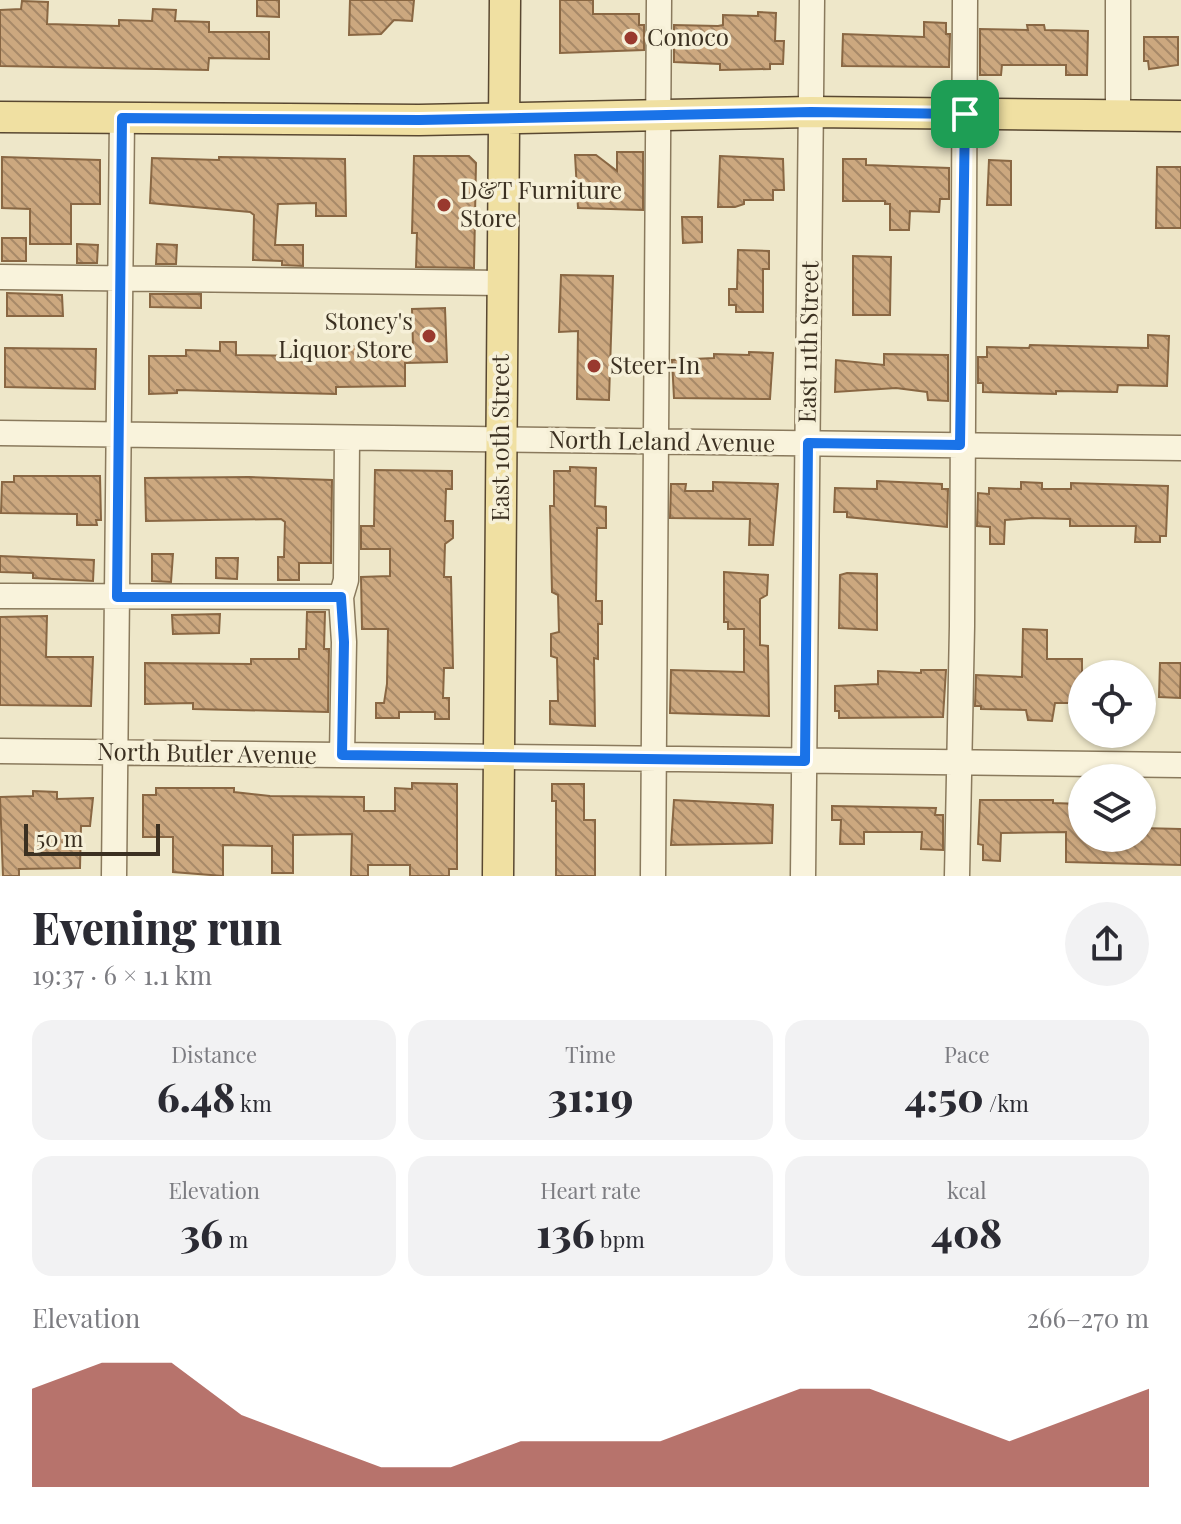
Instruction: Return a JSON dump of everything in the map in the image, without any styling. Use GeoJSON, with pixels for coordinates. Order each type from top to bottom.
{"type":"FeatureCollection","features":[{"type":"Feature","properties":{"kind":"main road","name":"East 10th Street"},"geometry":{"type":"LineString","coordinates":[[498,876],[505,0]]}},
{"type":"Feature","properties":{"kind":"main road"},"geometry":{"type":"LineString","coordinates":[[0,117],[419,120],[811,112],[1181,116]]}},
{"type":"Feature","properties":{"kind":"street"},"geometry":{"type":"LineString","coordinates":[[653,876],[658,442],[654,386],[661,142],[658,114],[659,0]]}},
{"type":"Feature","properties":{"kind":"street","name":"East 11th Street"},"geometry":{"type":"LineString","coordinates":[[803,876],[812,0]]}},
{"type":"Feature","properties":{"kind":"street"},"geometry":{"type":"LineString","coordinates":[[957,876],[965,0]]}},
{"type":"Feature","properties":{"kind":"street"},"geometry":{"type":"LineString","coordinates":[[1118,0],[1118,115]]}},
{"type":"Feature","properties":{"kind":"street"},"geometry":{"type":"LineString","coordinates":[[114,876],[122,118]]}},
{"type":"Feature","properties":{"kind":"street"},"geometry":{"type":"LineString","coordinates":[[0,277],[502,283]]}},
{"type":"Feature","properties":{"kind":"street","name":"North Leland Avenue"},"geometry":{"type":"LineString","coordinates":[[0,433],[1181,448]]}},
{"type":"Feature","properties":{"kind":"street"},"geometry":{"type":"LineString","coordinates":[[342,755],[344,642],[341,597],[346,580],[347,438]]}},
{"type":"Feature","properties":{"kind":"street"},"geometry":{"type":"LineString","coordinates":[[0,596],[341,597]]}},
{"type":"Feature","properties":{"kind":"street","name":"North Butler Avenue"},"geometry":{"type":"LineString","coordinates":[[0,751],[1181,765]]}},
{"type":"Feature","properties":{"kind":"building"},"geometry":{"type":"Polygon","coordinates":[[[257,0],[279,0],[279,17],[257,16],[257,0]]]}},
{"type":"Feature","properties":{"kind":"building"},"geometry":{"type":"Polygon","coordinates":[[[350,0],[414,0],[412,21],[394,20],[381,34],[349,35],[350,0]]]}},
{"type":"Feature","properties":{"kind":"building"},"geometry":{"type":"Polygon","coordinates":[[[560,0],[593,0],[593,14],[639,14],[639,25],[644,25],[644,50],[560,53],[560,0]]]}},
{"type":"Feature","properties":{"kind":"building"},"geometry":{"type":"Polygon","coordinates":[[[22,1],[48,2],[47,24],[119,26],[119,20],[152,21],[153,9],[176,10],[175,21],[209,22],[209,32],[269,32],[269,59],[209,58],[208,70],[0,66],[0,10],[21,9],[22,1]]]}},
{"type":"Feature","properties":{"kind":"building"},"geometry":{"type":"Polygon","coordinates":[[[758,12],[776,13],[775,41],[784,41],[783,64],[770,64],[770,69],[720,70],[720,64],[674,62],[674,25],[718,26],[723,25],[723,15],[758,16],[758,12]]]}},
{"type":"Feature","properties":{"kind":"building"},"geometry":{"type":"Polygon","coordinates":[[[924,22],[946,23],[946,34],[950,34],[949,67],[842,66],[843,34],[924,37],[924,22]]]}},
{"type":"Feature","properties":{"kind":"building"},"geometry":{"type":"Polygon","coordinates":[[[1027,25],[1044,25],[1045,30],[1088,31],[1087,75],[1066,75],[1066,65],[1002,65],[1001,75],[980,75],[980,29],[1028,30],[1027,25]]]}},
{"type":"Feature","properties":{"kind":"building"},"geometry":{"type":"Polygon","coordinates":[[[1144,37],[1178,37],[1178,65],[1149,69],[1148,61],[1144,61],[1144,37]]]}},
{"type":"Feature","properties":{"kind":"building"},"geometry":{"type":"Polygon","coordinates":[[[617,152],[643,152],[643,210],[578,208],[575,155],[596,155],[617,171],[617,152]]]}},
{"type":"Feature","properties":{"kind":"building","name":"D&T Furniture Store"},"geometry":{"type":"Polygon","coordinates":[[[414,156],[469,156],[476,163],[474,268],[416,267],[417,233],[412,233],[414,156]]]}},
{"type":"Feature","properties":{"kind":"building"},"geometry":{"type":"Polygon","coordinates":[[[720,156],[783,159],[784,190],[773,190],[773,200],[744,200],[744,204],[735,207],[718,207],[720,156]]]}},
{"type":"Feature","properties":{"kind":"building"},"geometry":{"type":"Polygon","coordinates":[[[2,157],[100,160],[100,204],[71,204],[71,244],[30,244],[30,209],[2,208],[2,157]]]}},
{"type":"Feature","properties":{"kind":"building"},"geometry":{"type":"Polygon","coordinates":[[[219,157],[345,159],[346,216],[316,216],[316,203],[278,204],[275,245],[303,245],[303,266],[282,265],[282,261],[253,260],[254,215],[250,212],[150,203],[152,158],[219,160],[219,157]]]}},
{"type":"Feature","properties":{"kind":"building"},"geometry":{"type":"Polygon","coordinates":[[[843,159],[866,159],[866,165],[949,168],[949,199],[940,199],[939,212],[910,211],[909,230],[890,230],[890,204],[885,204],[885,201],[843,201],[843,159]]]}},
{"type":"Feature","properties":{"kind":"building"},"geometry":{"type":"Polygon","coordinates":[[[989,160],[1011,161],[1011,205],[987,205],[989,160]]]}},
{"type":"Feature","properties":{"kind":"building"},"geometry":{"type":"Polygon","coordinates":[[[1157,167],[1181,167],[1181,228],[1156,228],[1157,167]]]}},
{"type":"Feature","properties":{"kind":"building"},"geometry":{"type":"Polygon","coordinates":[[[682,217],[702,217],[702,242],[683,243],[682,217]]]}},
{"type":"Feature","properties":{"kind":"building"},"geometry":{"type":"Polygon","coordinates":[[[2,238],[26,238],[26,261],[2,261],[2,238]]]}},
{"type":"Feature","properties":{"kind":"building"},"geometry":{"type":"Polygon","coordinates":[[[77,244],[98,245],[97,263],[77,263],[77,244]]]}},
{"type":"Feature","properties":{"kind":"building"},"geometry":{"type":"Polygon","coordinates":[[[157,244],[177,245],[176,264],[156,264],[157,244]]]}},
{"type":"Feature","properties":{"kind":"building"},"geometry":{"type":"Polygon","coordinates":[[[738,250],[769,251],[769,269],[763,269],[763,312],[736,312],[736,305],[729,305],[729,289],[737,289],[738,250]]]}},
{"type":"Feature","properties":{"kind":"building"},"geometry":{"type":"Polygon","coordinates":[[[853,256],[891,257],[890,315],[853,315],[853,256]]]}},
{"type":"Feature","properties":{"kind":"building","name":"Steer-In"},"geometry":{"type":"Polygon","coordinates":[[[561,275],[613,276],[609,400],[577,399],[578,331],[559,332],[561,275]]]}},
{"type":"Feature","properties":{"kind":"building"},"geometry":{"type":"Polygon","coordinates":[[[7,293],[62,295],[63,316],[7,316],[7,293]]]}},
{"type":"Feature","properties":{"kind":"building"},"geometry":{"type":"Polygon","coordinates":[[[150,294],[201,294],[201,308],[150,307],[150,294]]]}},
{"type":"Feature","properties":{"kind":"building"},"geometry":{"type":"Polygon","coordinates":[[[445,308],[447,362],[405,363],[405,386],[336,387],[336,394],[177,390],[177,393],[149,394],[149,356],[186,356],[186,350],[220,351],[220,342],[236,342],[236,355],[316,356],[316,346],[413,346],[412,309],[445,308]]]}},
{"type":"Feature","properties":{"kind":"building"},"geometry":{"type":"Polygon","coordinates":[[[1148,335],[1169,336],[1167,386],[1118,385],[1117,392],[1056,391],[1056,394],[983,392],[983,383],[978,383],[978,357],[987,357],[987,347],[1148,348],[1148,335]]]}},
{"type":"Feature","properties":{"kind":"building"},"geometry":{"type":"Polygon","coordinates":[[[5,348],[96,349],[95,389],[5,387],[5,348]]]}},
{"type":"Feature","properties":{"kind":"building"},"geometry":{"type":"Polygon","coordinates":[[[749,352],[773,353],[770,399],[674,398],[672,360],[714,358],[714,354],[749,355],[749,352]]]}},
{"type":"Feature","properties":{"kind":"building"},"geometry":{"type":"Polygon","coordinates":[[[884,354],[948,355],[948,401],[928,400],[927,392],[896,388],[835,392],[836,360],[884,365],[884,354]]]}},
{"type":"Feature","properties":{"kind":"building"},"geometry":{"type":"Polygon","coordinates":[[[570,467],[596,468],[595,506],[606,507],[606,528],[597,528],[596,601],[602,601],[602,624],[598,624],[598,659],[594,658],[595,726],[550,724],[550,701],[558,701],[557,658],[551,656],[551,634],[559,632],[558,595],[552,592],[550,506],[554,506],[554,471],[570,471],[570,467]]]}},
{"type":"Feature","properties":{"kind":"building"},"geometry":{"type":"Polygon","coordinates":[[[375,470],[452,471],[452,489],[446,489],[445,521],[453,521],[453,538],[445,544],[444,577],[451,577],[453,668],[444,668],[443,698],[449,698],[449,719],[435,719],[435,712],[399,712],[399,718],[376,718],[376,703],[384,703],[387,684],[388,629],[362,629],[361,577],[390,576],[390,549],[361,549],[361,526],[374,526],[375,470]]]}},
{"type":"Feature","properties":{"kind":"building"},"geometry":{"type":"Polygon","coordinates":[[[14,476],[100,476],[101,520],[96,520],[97,525],[77,525],[77,514],[1,513],[2,482],[14,482],[14,476]]]}},
{"type":"Feature","properties":{"kind":"building"},"geometry":{"type":"Polygon","coordinates":[[[145,478],[332,480],[331,563],[299,563],[299,580],[278,580],[278,557],[284,557],[285,522],[281,519],[146,521],[145,478]]]}},
{"type":"Feature","properties":{"kind":"building"},"geometry":{"type":"Polygon","coordinates":[[[877,481],[942,484],[942,489],[948,489],[947,527],[847,517],[847,512],[834,512],[835,488],[877,489],[877,481]]]}},
{"type":"Feature","properties":{"kind":"building"},"geometry":{"type":"Polygon","coordinates":[[[713,482],[778,484],[773,545],[749,545],[750,519],[670,518],[671,484],[686,484],[685,491],[713,491],[713,482]]]}},
{"type":"Feature","properties":{"kind":"building"},"geometry":{"type":"Polygon","coordinates":[[[1021,482],[1042,483],[1042,489],[1071,489],[1071,483],[1168,486],[1166,536],[1160,536],[1160,542],[1135,542],[1136,526],[1070,526],[1070,519],[1032,518],[1005,520],[1004,544],[990,544],[990,527],[977,526],[978,493],[989,494],[989,488],[1021,489],[1021,482]]]}},
{"type":"Feature","properties":{"kind":"building"},"geometry":{"type":"Polygon","coordinates":[[[152,554],[173,554],[171,582],[152,581],[152,554]]]}},
{"type":"Feature","properties":{"kind":"building"},"geometry":{"type":"Polygon","coordinates":[[[0,556],[94,560],[93,581],[33,578],[33,573],[0,572],[0,556]]]}},
{"type":"Feature","properties":{"kind":"building"},"geometry":{"type":"Polygon","coordinates":[[[216,558],[238,558],[237,579],[216,578],[216,558]]]}},
{"type":"Feature","properties":{"kind":"building"},"geometry":{"type":"Polygon","coordinates":[[[724,572],[768,575],[767,595],[760,599],[760,645],[768,646],[769,716],[670,713],[671,670],[744,672],[744,629],[728,629],[728,622],[724,622],[724,572]]]}},
{"type":"Feature","properties":{"kind":"building"},"geometry":{"type":"Polygon","coordinates":[[[877,574],[877,630],[839,628],[840,575],[877,574]]]}},
{"type":"Feature","properties":{"kind":"building"},"geometry":{"type":"Polygon","coordinates":[[[307,612],[325,612],[324,649],[329,649],[328,712],[193,709],[193,703],[145,704],[145,663],[251,664],[251,659],[299,659],[299,649],[306,649],[307,612]]]}},
{"type":"Feature","properties":{"kind":"building"},"geometry":{"type":"Polygon","coordinates":[[[220,614],[219,633],[173,634],[172,615],[220,614]]]}},
{"type":"Feature","properties":{"kind":"building"},"geometry":{"type":"Polygon","coordinates":[[[47,616],[46,657],[93,657],[91,706],[0,705],[0,617],[47,616]]]}},
{"type":"Feature","properties":{"kind":"building"},"geometry":{"type":"Polygon","coordinates":[[[1023,629],[1047,630],[1047,659],[1082,659],[1068,660],[1068,703],[1055,703],[1052,721],[1028,720],[1026,710],[981,709],[981,706],[975,706],[976,675],[1022,677],[1023,629]]]}},
{"type":"Feature","properties":{"kind":"building"},"geometry":{"type":"Polygon","coordinates":[[[1160,663],[1181,663],[1180,698],[1159,697],[1160,663]]]}},
{"type":"Feature","properties":{"kind":"building"},"geometry":{"type":"Polygon","coordinates":[[[921,670],[946,670],[943,717],[839,718],[839,711],[835,711],[835,686],[878,684],[878,671],[921,673],[921,670]]]}},
{"type":"Feature","properties":{"kind":"building"},"geometry":{"type":"Polygon","coordinates":[[[412,783],[457,784],[457,869],[449,869],[449,876],[410,876],[410,865],[368,865],[368,876],[351,876],[352,834],[293,835],[293,873],[272,873],[272,846],[223,845],[223,876],[173,872],[173,837],[143,837],[143,795],[156,795],[156,788],[234,788],[234,792],[270,796],[364,797],[364,811],[395,811],[395,788],[412,789],[412,783]]]}},
{"type":"Feature","properties":{"kind":"building"},"geometry":{"type":"Polygon","coordinates":[[[552,784],[584,784],[584,820],[595,820],[595,876],[556,876],[556,801],[552,801],[552,784]]]}},
{"type":"Feature","properties":{"kind":"building"},"geometry":{"type":"Polygon","coordinates":[[[33,791],[57,792],[57,799],[93,798],[90,826],[81,826],[80,868],[19,869],[19,876],[3,876],[0,797],[33,796],[33,791]]]}},
{"type":"Feature","properties":{"kind":"building"},"geometry":{"type":"Polygon","coordinates":[[[674,800],[773,805],[772,843],[671,845],[674,800]]]}},
{"type":"Feature","properties":{"kind":"building"},"geometry":{"type":"Polygon","coordinates":[[[980,800],[1053,800],[1053,803],[1068,804],[1068,852],[1156,852],[1156,828],[1181,829],[1181,865],[1066,862],[1066,832],[1001,833],[1000,861],[983,860],[983,845],[978,844],[980,800]]]}},
{"type":"Feature","properties":{"kind":"building"},"geometry":{"type":"Polygon","coordinates":[[[832,806],[936,808],[935,815],[943,815],[943,850],[921,849],[922,832],[864,832],[864,844],[840,844],[841,820],[832,820],[832,806]]]}},
{"type":"Feature","properties":{"kind":"place","name":"Conoco"},"geometry":{"type":"Point","coordinates":[631,38]}},
{"type":"Feature","properties":{"kind":"place","name":"D&T Furniture Store"},"geometry":{"type":"Point","coordinates":[444,205]}},
{"type":"Feature","properties":{"kind":"place","name":"Stoney's Liquor Store"},"geometry":{"type":"Point","coordinates":[429,336]}},
{"type":"Feature","properties":{"kind":"place","name":"Steer-In"},"geometry":{"type":"Point","coordinates":[594,366]}},
{"type":"Feature","properties":{"kind":"route"},"geometry":{"type":"LineString","coordinates":[[811,112],[965,114],[960,445],[808,443],[805,761],[342,755],[344,642],[341,597],[117,597],[122,118],[419,120],[811,112]]}}]}
